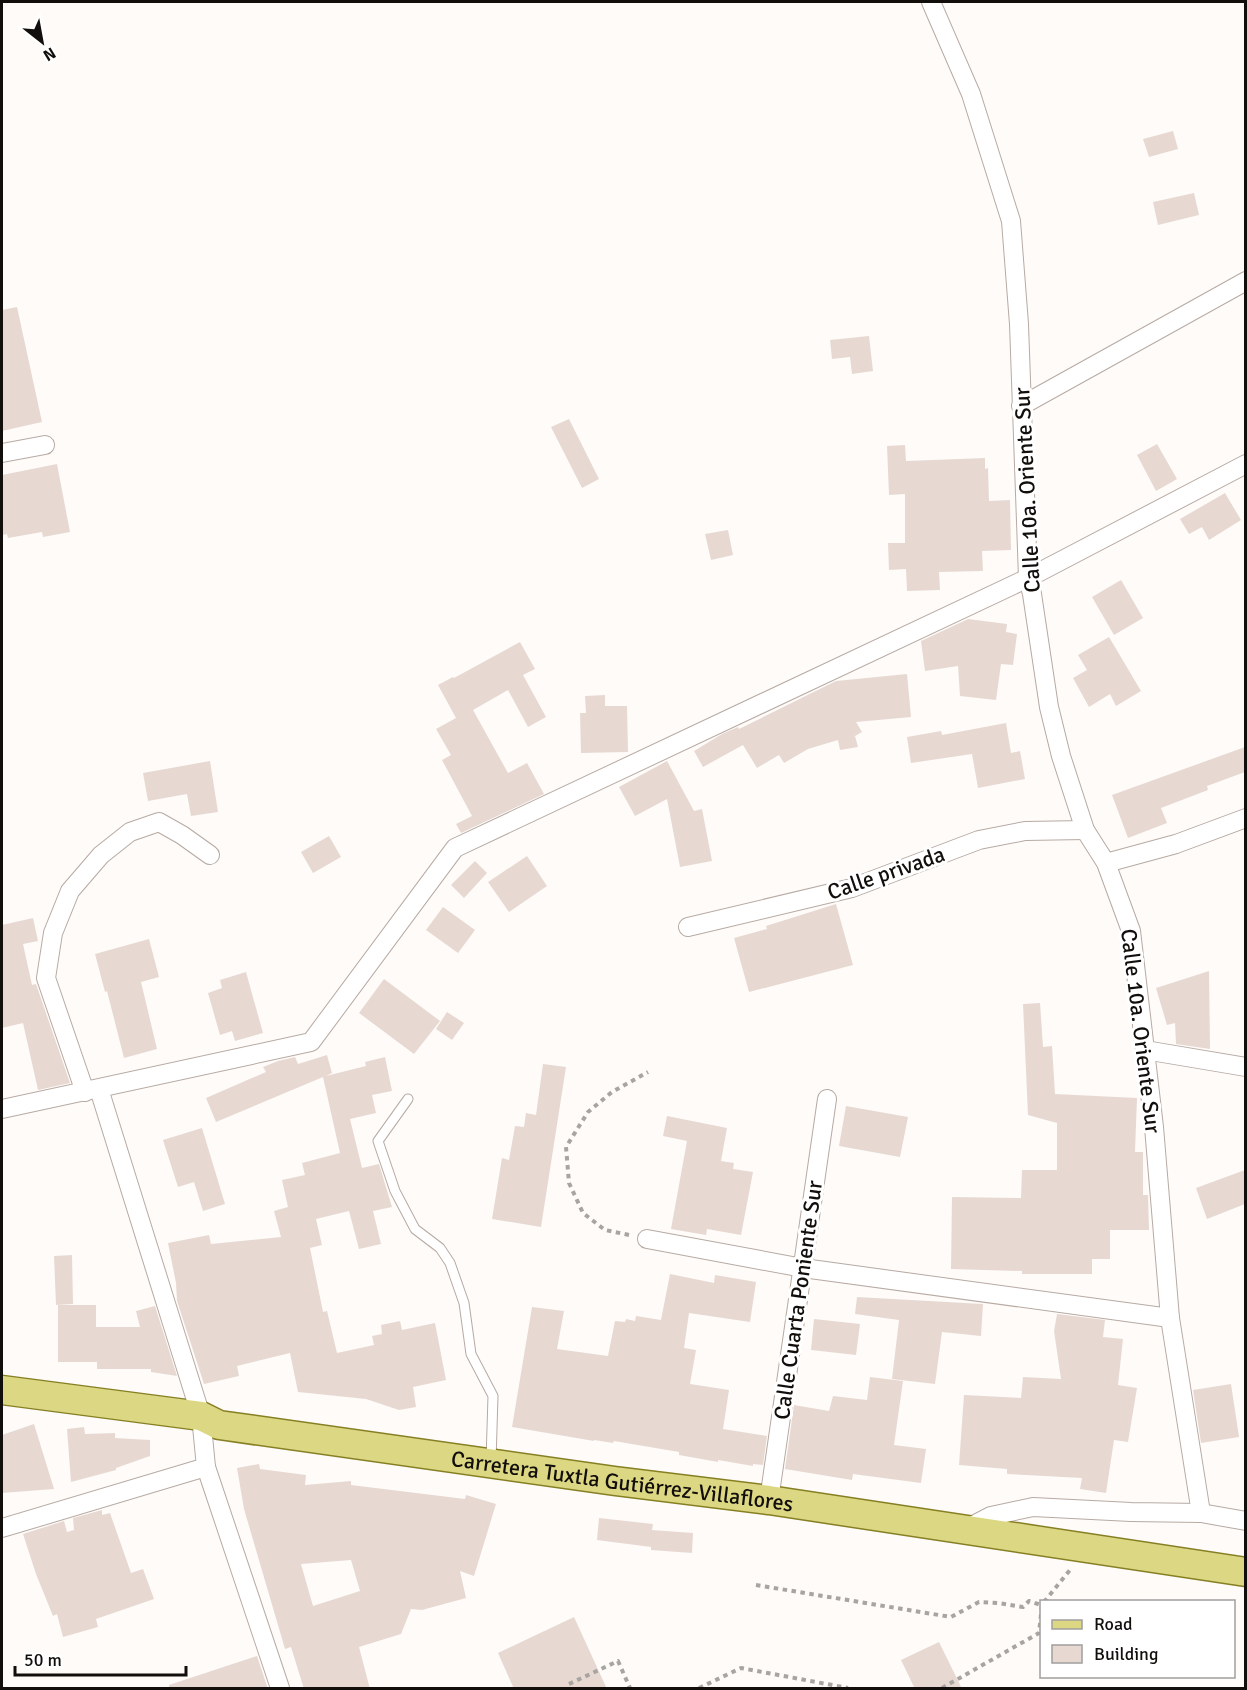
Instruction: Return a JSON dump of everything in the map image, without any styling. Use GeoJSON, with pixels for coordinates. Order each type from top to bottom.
{"type":"FeatureCollection","features":[{"type":"Feature","properties":{"kind":"main road","name":"Carretera Tuxtla Gutiérrez-Villaflores"},"geometry":{"type":"LineString","coordinates":[[2,1390],[201,1416],[219,1425],[769,1500],[1245,1572]]}},
{"type":"Feature","properties":{"kind":"street","name":"Calle 10a. Oriente Sur"},"geometry":{"type":"LineString","coordinates":[[931,2],[971,94],[1011,221],[1019,324],[1028,578],[1034,604],[1048,707],[1061,756],[1085,830],[1106,863],[1131,931],[1145,1050],[1170,1318],[1201,1513]]}},
{"type":"Feature","properties":{"kind":"street"},"geometry":{"type":"LineString","coordinates":[[1021,405],[1245,281]]}},
{"type":"Feature","properties":{"kind":"street"},"geometry":{"type":"LineString","coordinates":[[2,453],[45,445]]}},
{"type":"Feature","properties":{"kind":"street"},"geometry":{"type":"LineString","coordinates":[[2,1110],[311,1042],[455,848],[1028,578],[1245,464]]}},
{"type":"Feature","properties":{"kind":"street"},"geometry":{"type":"LineString","coordinates":[[210,855],[182,834],[159,822],[130,832],[101,855],[70,891],[53,933],[46,978],[92,1090],[201,1416],[206,1467],[280,1689]]}},
{"type":"Feature","properties":{"kind":"street"},"geometry":{"type":"LineString","coordinates":[[1106,863],[1243,825]]}},
{"type":"Feature","properties":{"kind":"street","name":"Calle privada"},"geometry":{"type":"LineString","coordinates":[[688,927],[852,888],[979,840],[1025,831],[1085,830]]}},
{"type":"Feature","properties":{"kind":"street"},"geometry":{"type":"LineString","coordinates":[[1145,1050],[1245,1067]]}},
{"type":"Feature","properties":{"kind":"street","name":"Calle Cuarta Poniente Sur"},"geometry":{"type":"LineString","coordinates":[[769,1500],[827,1099]]}},
{"type":"Feature","properties":{"kind":"street"},"geometry":{"type":"LineString","coordinates":[[647,1239],[803,1268],[1170,1318]]}},
{"type":"Feature","properties":{"kind":"street"},"geometry":{"type":"LineString","coordinates":[[2,1528],[206,1467]]}},
{"type":"Feature","properties":{"kind":"street"},"geometry":{"type":"LineString","coordinates":[[962,1531],[991,1516],[1033,1507],[1201,1513],[1245,1521]]}},
{"type":"Feature","properties":{"kind":"lane"},"geometry":{"type":"LineString","coordinates":[[408,1099],[378,1141],[395,1191],[415,1229],[440,1248],[450,1263],[464,1303],[471,1354],[493,1396],[491,1463]]}},
{"type":"Feature","properties":{"kind":"path"},"geometry":{"type":"LineString","coordinates":[[647,1239],[605,1230],[583,1213],[569,1183],[566,1147],[588,1112],[612,1092],[648,1072]]}},
{"type":"Feature","properties":{"kind":"path"},"geometry":{"type":"LineString","coordinates":[[1045,1600],[1088,1548]]}},
{"type":"Feature","properties":{"kind":"path"},"geometry":{"type":"LineString","coordinates":[[756,1585],[951,1617],[980,1602],[1023,1607],[1029,1601],[1040,1604]]}},
{"type":"Feature","properties":{"kind":"path"},"geometry":{"type":"LineString","coordinates":[[942,1689],[1039,1634],[1040,1624]]}},
{"type":"Feature","properties":{"kind":"path"},"geometry":{"type":"LineString","coordinates":[[569,1684],[618,1661],[630,1689]]}},
{"type":"Feature","properties":{"kind":"path"},"geometry":{"type":"LineString","coordinates":[[699,1689],[741,1668],[848,1689]]}},
{"type":"Feature","properties":{"kind":"building"},"geometry":{"type":"Polygon","coordinates":[[[1173,131],[1178,149],[1149,157],[1143,139],[1173,131]]]}},
{"type":"Feature","properties":{"kind":"building"},"geometry":{"type":"Polygon","coordinates":[[[1194,193],[1199,215],[1158,225],[1153,202],[1194,193]]]}},
{"type":"Feature","properties":{"kind":"building"},"geometry":{"type":"Polygon","coordinates":[[[17,307],[42,422],[2,431],[2,310],[17,307]]]}},
{"type":"Feature","properties":{"kind":"building"},"geometry":{"type":"Polygon","coordinates":[[[869,336],[873,371],[852,374],[850,357],[832,359],[830,340],[869,336]]]}},
{"type":"Feature","properties":{"kind":"building"},"geometry":{"type":"Polygon","coordinates":[[[569,419],[599,479],[582,488],[551,427],[569,419]]]}},
{"type":"Feature","properties":{"kind":"building"},"geometry":{"type":"Polygon","coordinates":[[[1157,444],[1177,479],[1156,491],[1137,455],[1157,444]]]}},
{"type":"Feature","properties":{"kind":"building"},"geometry":{"type":"Polygon","coordinates":[[[905,445],[906,461],[985,458],[985,469],[988,468],[989,501],[1010,500],[1011,550],[982,551],[983,571],[939,572],[940,590],[907,591],[906,569],[889,570],[888,543],[905,543],[905,494],[889,495],[887,446],[905,445]]]}},
{"type":"Feature","properties":{"kind":"building"},"geometry":{"type":"Polygon","coordinates":[[[57,464],[70,532],[43,537],[42,532],[8,538],[7,534],[2,535],[2,475],[57,464]]]}},
{"type":"Feature","properties":{"kind":"building"},"geometry":{"type":"Polygon","coordinates":[[[1225,493],[1241,520],[1209,540],[1202,527],[1189,534],[1180,519],[1225,493]]]}},
{"type":"Feature","properties":{"kind":"building"},"geometry":{"type":"Polygon","coordinates":[[[728,530],[733,555],[711,560],[705,534],[728,530]]]}},
{"type":"Feature","properties":{"kind":"building"},"geometry":{"type":"Polygon","coordinates":[[[1121,580],[1143,618],[1114,635],[1092,597],[1121,580]]]}},
{"type":"Feature","properties":{"kind":"building"},"geometry":{"type":"Polygon","coordinates":[[[968,619],[1007,624],[1006,632],[1017,634],[1013,665],[1001,664],[996,700],[960,696],[958,666],[925,671],[921,641],[968,619]]]}},
{"type":"Feature","properties":{"kind":"building"},"geometry":{"type":"Polygon","coordinates":[[[1109,637],[1141,691],[1116,706],[1110,694],[1089,707],[1073,678],[1087,670],[1078,655],[1109,637]]]}},
{"type":"Feature","properties":{"kind":"building"},"geometry":{"type":"Polygon","coordinates":[[[520,642],[535,669],[523,675],[546,717],[528,727],[508,690],[473,710],[508,773],[527,763],[544,794],[461,833],[456,824],[472,816],[442,760],[451,755],[436,729],[456,718],[438,685],[520,642]]]}},
{"type":"Feature","properties":{"kind":"building"},"geometry":{"type":"Polygon","coordinates":[[[907,674],[911,717],[856,722],[862,732],[855,736],[858,747],[840,750],[838,740],[808,749],[784,763],[779,755],[757,768],[743,745],[703,767],[694,751],[722,734],[738,727],[739,729],[836,681],[907,674]]]}},
{"type":"Feature","properties":{"kind":"building"},"geometry":{"type":"Polygon","coordinates":[[[605,695],[605,706],[627,706],[628,752],[581,753],[580,713],[586,713],[585,696],[605,695]]]}},
{"type":"Feature","properties":{"kind":"building"},"geometry":{"type":"Polygon","coordinates":[[[1006,723],[1011,753],[1020,751],[1025,779],[978,788],[972,754],[911,763],[907,737],[941,731],[942,735],[1006,723]]]}},
{"type":"Feature","properties":{"kind":"building"},"geometry":{"type":"Polygon","coordinates":[[[1245,747],[1245,772],[1207,786],[1208,790],[1161,808],[1167,823],[1128,838],[1112,795],[1245,747]]]}},
{"type":"Feature","properties":{"kind":"building"},"geometry":{"type":"Polygon","coordinates":[[[210,761],[218,812],[191,816],[187,794],[148,801],[143,773],[210,761]]]}},
{"type":"Feature","properties":{"kind":"building"},"geometry":{"type":"Polygon","coordinates":[[[667,761],[694,811],[702,809],[712,861],[680,867],[667,799],[635,816],[619,787],[667,761]]]}},
{"type":"Feature","properties":{"kind":"building"},"geometry":{"type":"Polygon","coordinates":[[[329,836],[341,857],[313,873],[301,852],[329,836]]]}},
{"type":"Feature","properties":{"kind":"building"},"geometry":{"type":"Polygon","coordinates":[[[527,856],[547,886],[509,912],[488,882],[527,856]]]}},
{"type":"Feature","properties":{"kind":"building"},"geometry":{"type":"Polygon","coordinates":[[[475,861],[487,873],[464,898],[451,885],[475,861]]]}},
{"type":"Feature","properties":{"kind":"building"},"geometry":{"type":"Polygon","coordinates":[[[836,904],[853,965],[749,992],[734,938],[767,929],[766,926],[836,904]]]}},
{"type":"Feature","properties":{"kind":"building"},"geometry":{"type":"Polygon","coordinates":[[[443,907],[475,930],[458,953],[426,930],[443,907]]]}},
{"type":"Feature","properties":{"kind":"building"},"geometry":{"type":"Polygon","coordinates":[[[33,918],[38,941],[23,944],[32,985],[36,984],[70,1083],[38,1090],[23,1023],[2,1028],[2,925],[33,918]]]}},
{"type":"Feature","properties":{"kind":"building"},"geometry":{"type":"Polygon","coordinates":[[[149,939],[159,977],[141,982],[157,1049],[124,1058],[95,954],[149,939]]]}},
{"type":"Feature","properties":{"kind":"building"},"geometry":{"type":"Polygon","coordinates":[[[1209,971],[1210,1049],[1176,1044],[1175,1023],[1167,1025],[1156,988],[1209,971]]]}},
{"type":"Feature","properties":{"kind":"building"},"geometry":{"type":"Polygon","coordinates":[[[246,972],[263,1033],[235,1041],[232,1031],[220,1035],[208,993],[222,988],[220,980],[246,972]]]}},
{"type":"Feature","properties":{"kind":"building"},"geometry":{"type":"Polygon","coordinates":[[[384,979],[440,1021],[414,1054],[359,1013],[384,979]]]}},
{"type":"Feature","properties":{"kind":"building"},"geometry":{"type":"Polygon","coordinates":[[[1040,1003],[1043,1047],[1052,1046],[1055,1094],[1137,1098],[1135,1152],[1143,1152],[1143,1195],[1148,1195],[1149,1230],[1110,1230],[1110,1259],[1092,1259],[1092,1274],[1022,1274],[1022,1271],[951,1269],[952,1197],[1021,1198],[1022,1170],[1057,1170],[1057,1123],[1028,1115],[1023,1004],[1040,1003]]]}},
{"type":"Feature","properties":{"kind":"building"},"geometry":{"type":"Polygon","coordinates":[[[447,1012],[464,1023],[452,1040],[436,1029],[447,1012]]]}},
{"type":"Feature","properties":{"kind":"building"},"geometry":{"type":"Polygon","coordinates":[[[327,1055],[332,1073],[326,1076],[366,1066],[365,1062],[385,1057],[392,1091],[372,1095],[376,1113],[350,1119],[362,1168],[379,1164],[392,1207],[373,1211],[381,1244],[359,1249],[349,1211],[316,1219],[322,1245],[310,1248],[323,1312],[327,1311],[337,1353],[374,1345],[372,1336],[382,1334],[381,1325],[400,1321],[402,1330],[435,1323],[446,1380],[413,1387],[416,1407],[399,1410],[366,1399],[298,1392],[290,1353],[237,1366],[239,1376],[204,1384],[177,1301],[168,1243],[209,1235],[211,1244],[281,1237],[274,1211],[288,1207],[282,1180],[305,1175],[302,1163],[340,1153],[323,1077],[216,1122],[206,1098],[266,1072],[263,1067],[278,1061],[295,1057],[298,1064],[327,1055]]]}},
{"type":"Feature","properties":{"kind":"building"},"geometry":{"type":"Polygon","coordinates":[[[543,1064],[566,1067],[541,1227],[492,1219],[502,1158],[509,1160],[515,1126],[524,1127],[526,1113],[536,1115],[543,1064]]]}},
{"type":"Feature","properties":{"kind":"building"},"geometry":{"type":"Polygon","coordinates":[[[846,1106],[908,1117],[900,1157],[839,1146],[846,1106]]]}},
{"type":"Feature","properties":{"kind":"building"},"geometry":{"type":"Polygon","coordinates":[[[667,1116],[727,1128],[721,1161],[734,1163],[733,1169],[753,1172],[741,1235],[707,1229],[706,1235],[671,1229],[687,1141],[663,1136],[667,1116]]]}},
{"type":"Feature","properties":{"kind":"building"},"geometry":{"type":"Polygon","coordinates":[[[202,1128],[225,1204],[203,1211],[194,1182],[178,1187],[163,1140],[202,1128]]]}},
{"type":"Feature","properties":{"kind":"building"},"geometry":{"type":"Polygon","coordinates":[[[1245,1170],[1245,1204],[1207,1219],[1196,1188],[1245,1170]]]}},
{"type":"Feature","properties":{"kind":"building"},"geometry":{"type":"Polygon","coordinates":[[[72,1255],[73,1304],[56,1305],[54,1256],[72,1255]]]}},
{"type":"Feature","properties":{"kind":"building"},"geometry":{"type":"Polygon","coordinates":[[[670,1274],[714,1283],[715,1275],[756,1282],[750,1322],[689,1313],[684,1348],[696,1350],[690,1384],[729,1390],[723,1429],[767,1436],[763,1465],[753,1464],[753,1466],[718,1460],[718,1462],[679,1455],[679,1452],[512,1427],[532,1307],[564,1311],[557,1349],[608,1356],[615,1321],[625,1322],[626,1319],[635,1321],[636,1316],[661,1320],[670,1274]]]}},
{"type":"Feature","properties":{"kind":"building"},"geometry":{"type":"Polygon","coordinates":[[[857,1297],[983,1304],[981,1336],[942,1332],[935,1384],[892,1379],[899,1320],[855,1314],[857,1297]]]}},
{"type":"Feature","properties":{"kind":"building"},"geometry":{"type":"Polygon","coordinates":[[[58,1305],[96,1305],[96,1327],[140,1327],[136,1311],[155,1306],[177,1376],[151,1372],[151,1369],[97,1369],[97,1362],[58,1362],[58,1305]]]}},
{"type":"Feature","properties":{"kind":"building"},"geometry":{"type":"Polygon","coordinates":[[[1057,1314],[1105,1320],[1103,1337],[1123,1339],[1118,1385],[1137,1388],[1128,1442],[1114,1440],[1106,1493],[1080,1489],[1082,1478],[1007,1474],[1007,1469],[959,1465],[964,1395],[1021,1398],[1023,1377],[1061,1379],[1054,1331],[1057,1314]]]}},
{"type":"Feature","properties":{"kind":"building"},"geometry":{"type":"Polygon","coordinates":[[[814,1319],[860,1324],[856,1355],[811,1350],[814,1319]]]}},
{"type":"Feature","properties":{"kind":"building"},"geometry":{"type":"Polygon","coordinates":[[[870,1377],[903,1381],[894,1445],[926,1449],[921,1483],[853,1474],[852,1480],[785,1469],[794,1405],[829,1411],[833,1396],[867,1400],[870,1377]]]}},
{"type":"Feature","properties":{"kind":"building"},"geometry":{"type":"Polygon","coordinates":[[[1231,1384],[1239,1437],[1201,1443],[1193,1390],[1231,1384]]]}},
{"type":"Feature","properties":{"kind":"building"},"geometry":{"type":"Polygon","coordinates":[[[34,1424],[54,1489],[2,1493],[2,1435],[34,1424]]]}},
{"type":"Feature","properties":{"kind":"building"},"geometry":{"type":"Polygon","coordinates":[[[84,1427],[85,1434],[115,1433],[115,1438],[150,1440],[150,1456],[116,1468],[116,1470],[71,1482],[67,1429],[84,1427]]]}},
{"type":"Feature","properties":{"kind":"building"},"geometry":{"type":"Polygon","coordinates":[[[259,1464],[260,1469],[306,1475],[305,1485],[351,1481],[351,1485],[465,1499],[466,1495],[496,1504],[474,1576],[460,1571],[466,1598],[422,1610],[411,1609],[401,1634],[359,1647],[370,1689],[304,1689],[291,1647],[285,1649],[244,1509],[237,1468],[259,1464]],[[351,1560],[301,1564],[313,1606],[360,1591],[351,1560]]]}},
{"type":"Feature","properties":{"kind":"building"},"geometry":{"type":"Polygon","coordinates":[[[102,1510],[102,1515],[110,1513],[131,1573],[143,1569],[154,1599],[96,1619],[98,1627],[63,1637],[57,1614],[53,1616],[23,1534],[64,1521],[67,1532],[74,1530],[73,1518],[102,1510]]]}},
{"type":"Feature","properties":{"kind":"building"},"geometry":{"type":"Polygon","coordinates":[[[599,1518],[653,1524],[652,1530],[693,1533],[692,1553],[651,1550],[651,1547],[597,1540],[599,1518]]]}},
{"type":"Feature","properties":{"kind":"building"},"geometry":{"type":"Polygon","coordinates":[[[574,1617],[607,1689],[514,1689],[498,1653],[574,1617]]]}},
{"type":"Feature","properties":{"kind":"building"},"geometry":{"type":"Polygon","coordinates":[[[939,1642],[962,1689],[915,1689],[901,1660],[939,1642]]]}},
{"type":"Feature","properties":{"kind":"building"},"geometry":{"type":"Polygon","coordinates":[[[257,1656],[268,1689],[169,1689],[169,1685],[257,1656]]]}}]}
